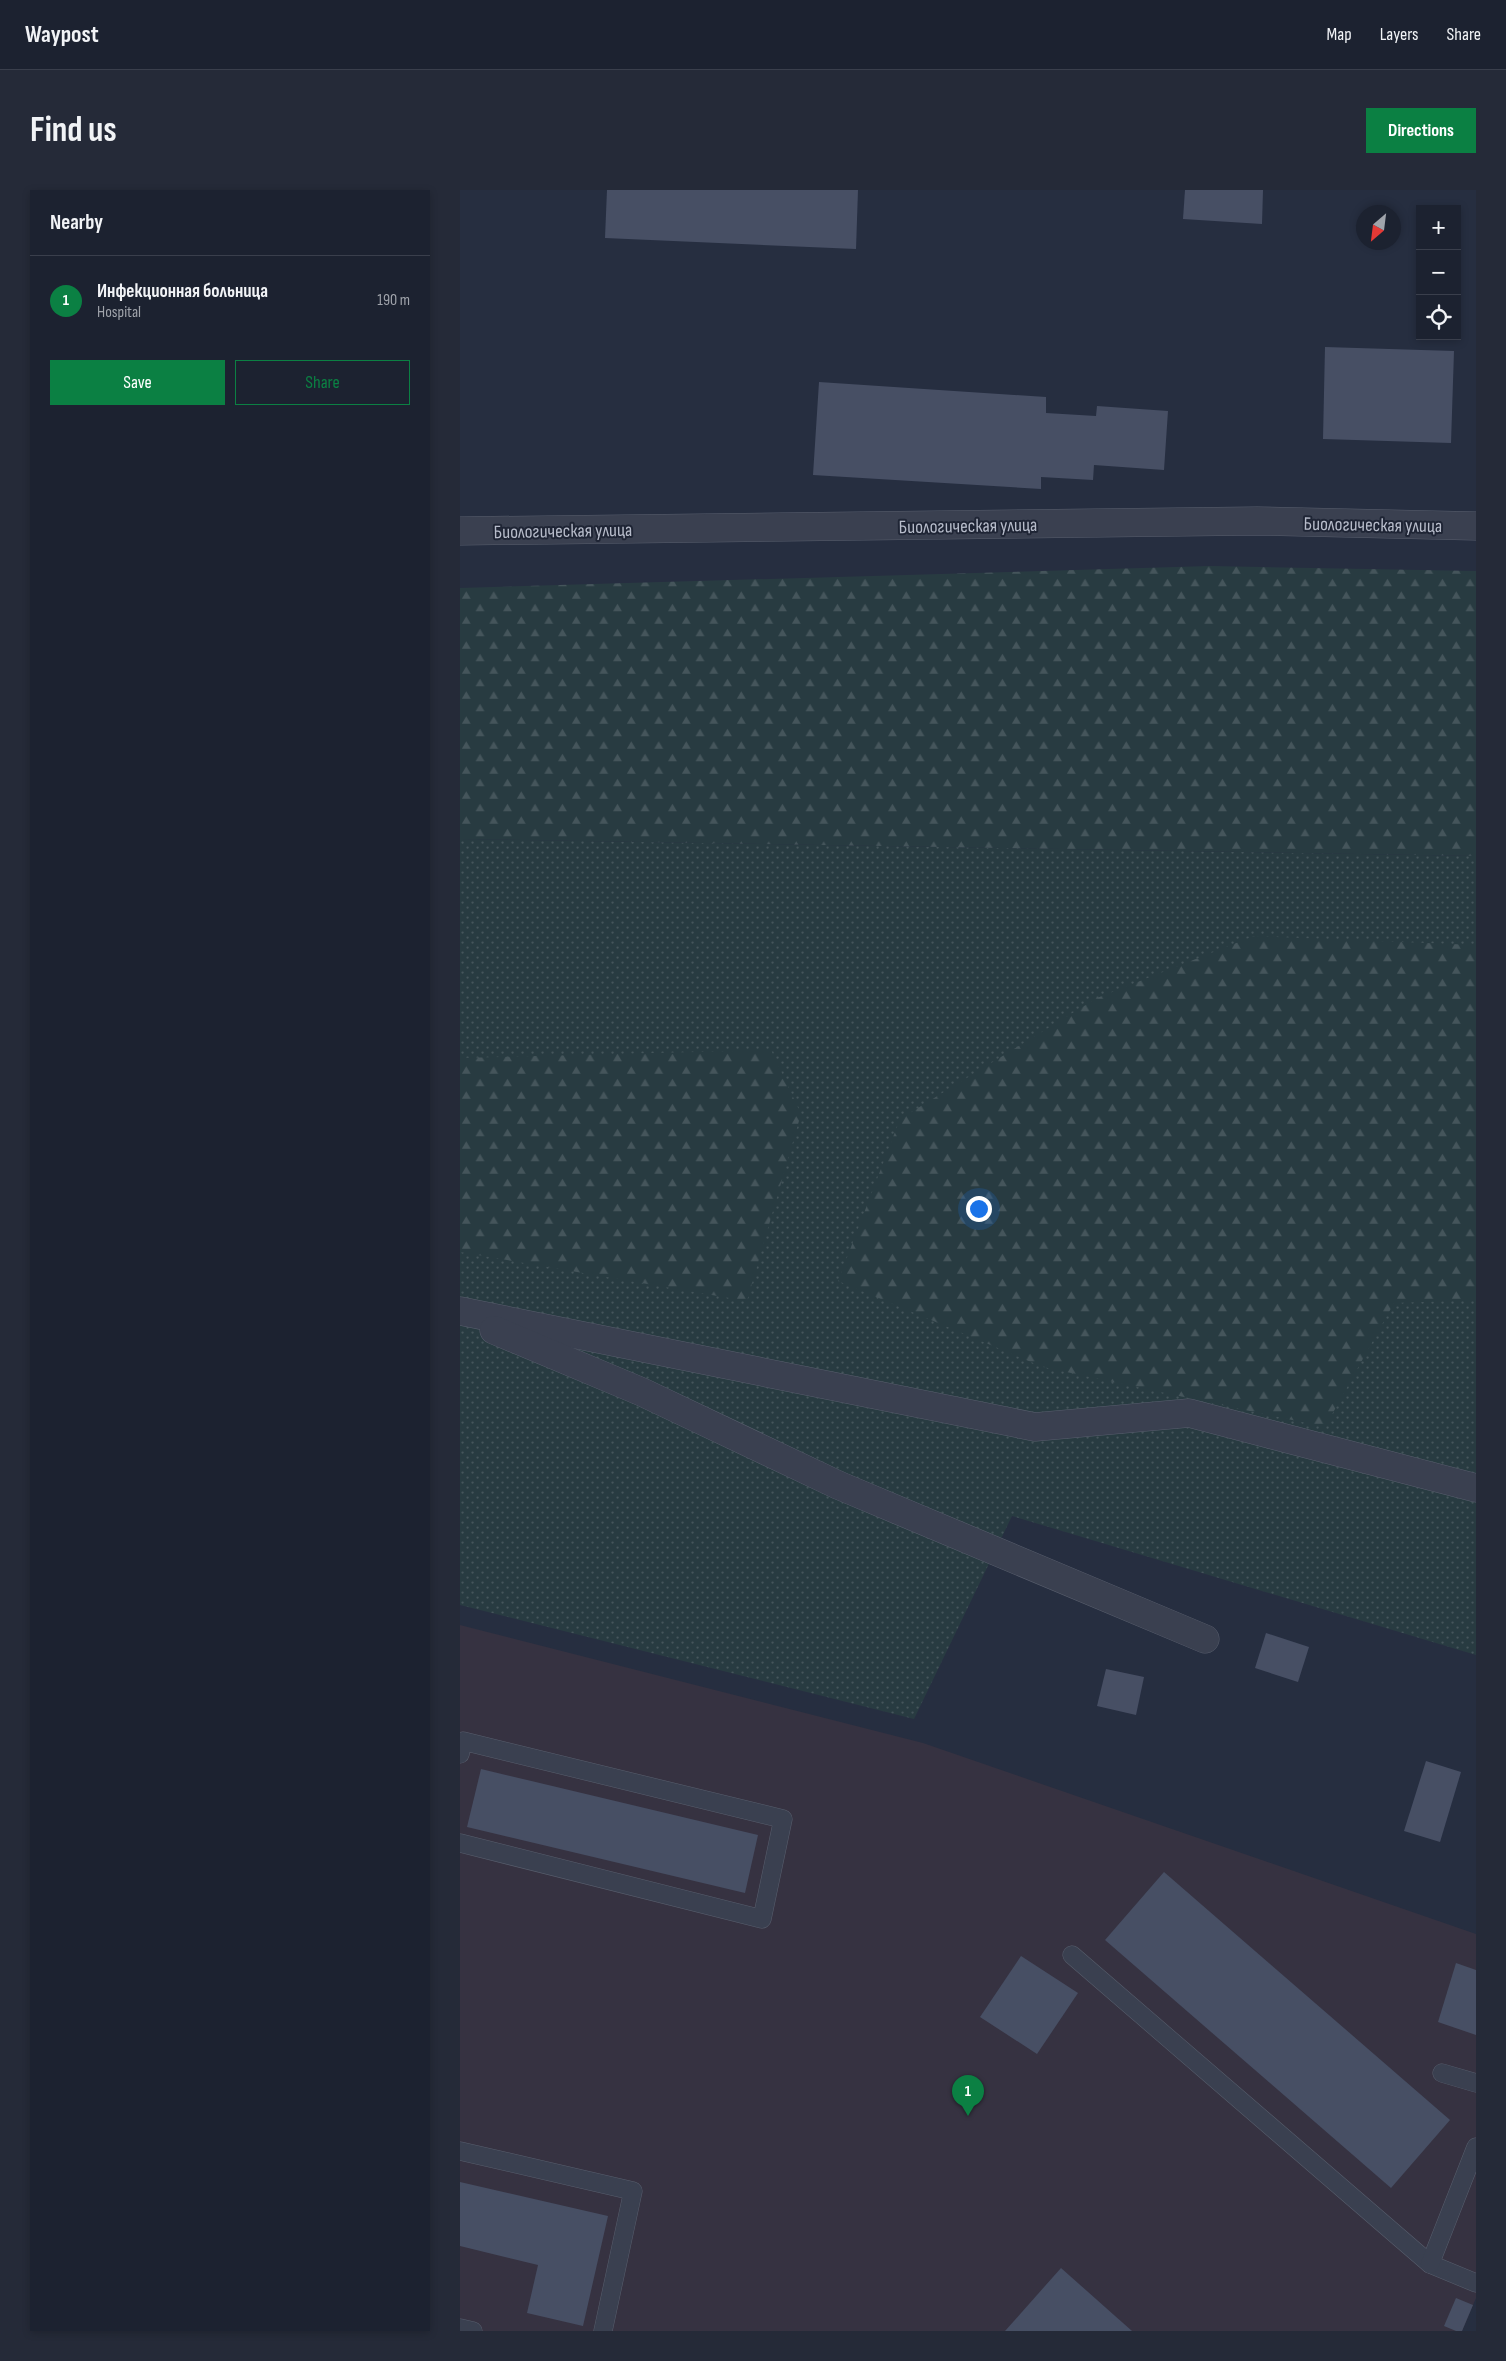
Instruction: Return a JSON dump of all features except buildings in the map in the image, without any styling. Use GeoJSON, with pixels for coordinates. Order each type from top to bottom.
{"type":"FeatureCollection","features":[{"type":"Feature","properties":{"kind":"street","name":"Биологическая улица"},"geometry":{"type":"LineString","coordinates":[[460,531],[1257,521],[1476,526]]}},
{"type":"Feature","properties":{"kind":"street"},"geometry":{"type":"LineString","coordinates":[[460,1311],[1035,1427],[1189,1413],[1476,1488]]}},
{"type":"Feature","properties":{"kind":"street"},"geometry":{"type":"LineString","coordinates":[[460,1316],[642,1392],[838,1485],[1205,1639]]}},
{"type":"Feature","properties":{"kind":"lane"},"geometry":{"type":"LineString","coordinates":[[460,1843],[762,1919],[783,1819],[461,1745]]}},
{"type":"Feature","properties":{"kind":"lane"},"geometry":{"type":"LineString","coordinates":[[1072,1955],[1430,2264],[1476,2283]]}},
{"type":"Feature","properties":{"kind":"lane"},"geometry":{"type":"LineString","coordinates":[[1442,2073],[1476,2083]]}},
{"type":"Feature","properties":{"kind":"lane"},"geometry":{"type":"LineString","coordinates":[[1430,2264],[1476,2147]]}},
{"type":"Feature","properties":{"kind":"lane"},"geometry":{"type":"LineString","coordinates":[[460,2151],[633,2191],[603,2331]]}},
{"type":"Feature","properties":{"kind":"lane"},"geometry":{"type":"LineString","coordinates":[[460,2328],[473,2331]]}},
{"type":"Feature","properties":{"kind":"shaded area"},"geometry":{"type":"Polygon","coordinates":[[[460,1625],[923,1743],[1476,1934],[1476,2298],[1462,2331],[460,2331],[460,1625]]]}},
{"type":"Feature","properties":{"kind":"green space"},"geometry":{"type":"Polygon","coordinates":[[[1210,566],[1476,571],[1476,856],[460,839],[460,588],[1210,566]]]}},
{"type":"Feature","properties":{"kind":"green space"},"geometry":{"type":"Polygon","coordinates":[[[460,839],[1476,856],[1476,1655],[1012,1516],[914,1719],[460,1605],[460,839]]]}},
{"type":"Feature","properties":{"kind":"green space"},"geometry":{"type":"Polygon","coordinates":[[[1254,936],[1476,945],[1476,1300],[1394,1303],[1325,1427],[1043,1367],[838,1281],[900,1119],[1097,998],[1254,936]]]}},
{"type":"Feature","properties":{"kind":"green space"},"geometry":{"type":"Polygon","coordinates":[[[771,1050],[801,1114],[747,1301],[460,1252],[460,1058],[771,1050]]]}},
{"type":"Feature","properties":{"kind":"place","name":"Инфекционная больница"},"geometry":{"type":"Point","coordinates":[968,2116]}}]}
